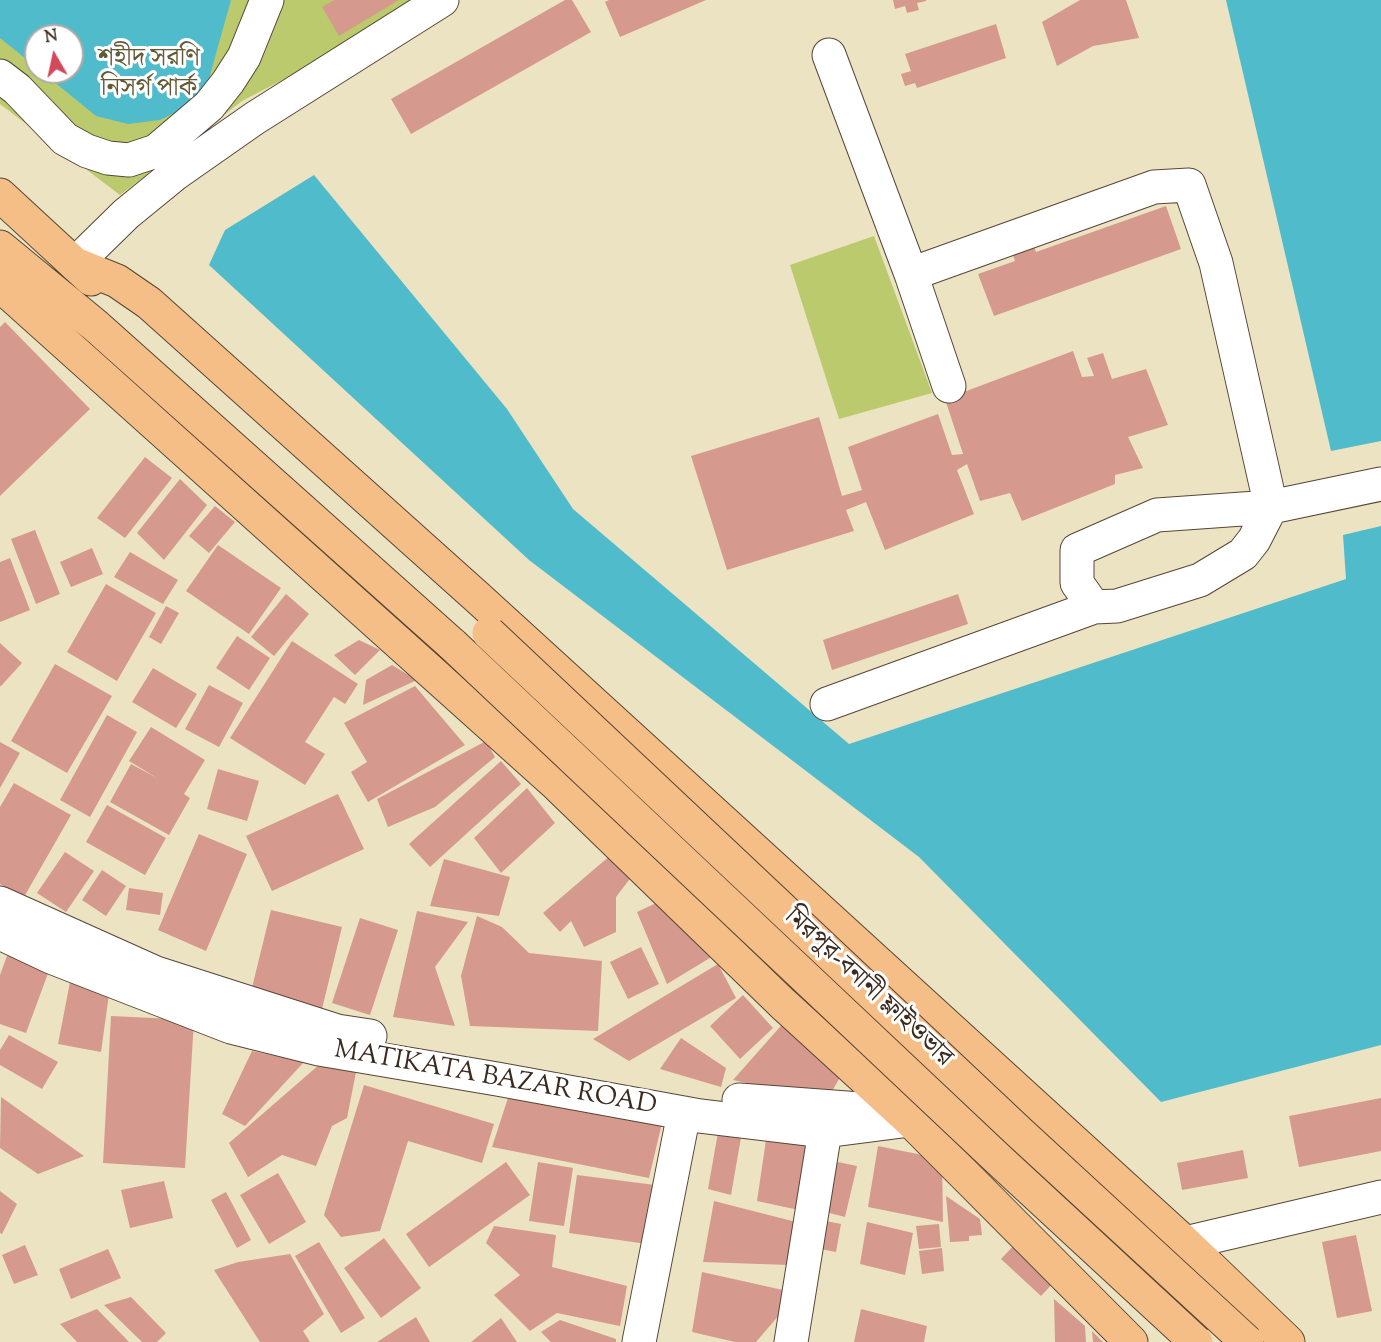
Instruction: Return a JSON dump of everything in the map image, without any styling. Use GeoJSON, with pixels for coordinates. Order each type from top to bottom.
{"type":"FeatureCollection","features":[{"type":"Feature","properties":{"kind":"main road","name":"মিরপুর-বনানী ফ্লাইওভার"},"geometry":{"type":"LineString","coordinates":[[0,195],[489,633],[1019,1132],[1247,1342]]}},
{"type":"Feature","properties":{"kind":"main road","name":"মিরপুর-বনানী ফ্লাইওভার"},"geometry":{"type":"LineString","coordinates":[[0,247],[96,326],[453,645],[1196,1342]]}},
{"type":"Feature","properties":{"kind":"main road"},"geometry":{"type":"LineString","coordinates":[[75,264],[117,281],[149,303],[477,597],[998,1072],[1185,1243],[1288,1342]]}},
{"type":"Feature","properties":{"kind":"main road"},"geometry":{"type":"LineString","coordinates":[[0,285],[555,783],[782,1003],[899,1110],[1131,1342]]}},
{"type":"Feature","properties":{"kind":"street"},"geometry":{"type":"LineString","coordinates":[[0,76],[17,89],[65,139],[87,151],[108,158],[129,160],[156,151],[209,106],[244,57],[267,0]]}},
{"type":"Feature","properties":{"kind":"street"},"geometry":{"type":"LineString","coordinates":[[75,264],[126,214],[175,174],[255,118],[442,0]]}},
{"type":"Feature","properties":{"kind":"street"},"geometry":{"type":"LineString","coordinates":[[829,55],[911,274],[950,386]]}},
{"type":"Feature","properties":{"kind":"street"},"geometry":{"type":"LineString","coordinates":[[827,704],[1094,608],[1117,606],[1200,580],[1243,554],[1254,540],[1271,507],[1216,263],[1189,185],[1154,187],[911,274]]}},
{"type":"Feature","properties":{"kind":"street"},"geometry":{"type":"LineString","coordinates":[[1094,608],[1077,583],[1077,550],[1158,515],[1271,507],[1381,484]]}},
{"type":"Feature","properties":{"kind":"street","name":"MATIKATA BAZAR ROAD"},"geometry":{"type":"LineString","coordinates":[[0,903],[156,973],[336,1030],[508,1060],[676,1095],[899,1110]]}},
{"type":"Feature","properties":{"kind":"street","name":"MATIKATA BAZAR ROAD"},"geometry":{"type":"LineString","coordinates":[[0,933],[51,957],[231,1027],[319,1049],[684,1113],[825,1131],[899,1110],[998,1072]]}},
{"type":"Feature","properties":{"kind":"street"},"geometry":{"type":"LineString","coordinates":[[639,1342],[684,1113]]}},
{"type":"Feature","properties":{"kind":"street"},"geometry":{"type":"LineString","coordinates":[[791,1342],[825,1131]]}},
{"type":"Feature","properties":{"kind":"street"},"geometry":{"type":"LineString","coordinates":[[1185,1243],[1381,1197]]}},
{"type":"Feature","properties":{"kind":"green space","name":"শহীদ সরণি নিসর্গ পার্ক"},"geometry":{"type":"Polygon","coordinates":[[[0,0],[436,0],[242,101],[120,195],[0,104],[0,0]]]}},
{"type":"Feature","properties":{"kind":"green space"},"geometry":{"type":"Polygon","coordinates":[[[874,236],[932,393],[839,419],[790,265],[874,236]]]}},
{"type":"Feature","properties":{"kind":"water"},"geometry":{"type":"Polygon","coordinates":[[[0,0],[231,0],[207,86],[180,110],[160,120],[128,124],[96,116],[57,84],[84,84],[84,24],[24,24],[24,57],[0,38],[0,0]]]}},
{"type":"Feature","properties":{"kind":"water"},"geometry":{"type":"Polygon","coordinates":[[[1226,0],[1381,0],[1381,441],[1331,451],[1226,0]]]}},
{"type":"Feature","properties":{"kind":"water"},"geometry":{"type":"Polygon","coordinates":[[[314,175],[507,409],[573,509],[849,744],[1346,579],[1343,535],[1381,526],[1381,1045],[1161,1102],[919,857],[529,560],[209,265],[225,230],[314,175]]]}},
{"type":"Feature","properties":{"kind":"building"},"geometry":{"type":"Polygon","coordinates":[[[334,0],[399,0],[339,36],[322,7],[334,0]]]}},
{"type":"Feature","properties":{"kind":"building"},"geometry":{"type":"Polygon","coordinates":[[[565,0],[572,0],[591,32],[411,134],[391,99],[565,0]]]}},
{"type":"Feature","properties":{"kind":"building"},"geometry":{"type":"Polygon","coordinates":[[[609,0],[706,0],[620,37],[605,2],[609,0]]]}},
{"type":"Feature","properties":{"kind":"building"},"geometry":{"type":"Polygon","coordinates":[[[893,0],[926,1],[917,3],[919,10],[907,13],[905,6],[895,9],[893,0]]]}},
{"type":"Feature","properties":{"kind":"building"},"geometry":{"type":"Polygon","coordinates":[[[1080,0],[1126,0],[1139,38],[1093,46],[1057,66],[1042,22],[1080,0]]]}},
{"type":"Feature","properties":{"kind":"building"},"geometry":{"type":"Polygon","coordinates":[[[996,24],[1006,58],[917,88],[915,83],[905,86],[901,74],[911,71],[905,54],[996,24]]]}},
{"type":"Feature","properties":{"kind":"building"},"geometry":{"type":"Polygon","coordinates":[[[1166,206],[1181,249],[994,316],[978,274],[1015,261],[1006,235],[1027,227],[1036,252],[1166,206]]]}},
{"type":"Feature","properties":{"kind":"building"},"geometry":{"type":"Polygon","coordinates":[[[5,322],[90,409],[0,496],[0,327],[5,322]]]}},
{"type":"Feature","properties":{"kind":"building"},"geometry":{"type":"Polygon","coordinates":[[[1073,351],[1082,377],[1094,376],[1087,358],[1103,353],[1112,379],[1146,369],[1168,425],[1128,437],[1143,468],[1115,475],[1115,484],[1022,521],[1010,493],[980,501],[967,464],[957,470],[974,514],[885,550],[866,502],[846,510],[854,531],[727,570],[691,456],[819,417],[842,496],[862,490],[848,447],[938,414],[952,455],[963,454],[945,399],[1073,351]]]}},
{"type":"Feature","properties":{"kind":"building"},"geometry":{"type":"Polygon","coordinates":[[[145,457],[172,478],[125,538],[97,518],[145,457]]]}},
{"type":"Feature","properties":{"kind":"building"},"geometry":{"type":"Polygon","coordinates":[[[180,479],[207,505],[164,560],[137,533],[180,479]]]}},
{"type":"Feature","properties":{"kind":"building"},"geometry":{"type":"Polygon","coordinates":[[[215,506],[235,522],[209,553],[189,536],[215,506]]]}},
{"type":"Feature","properties":{"kind":"building"},"geometry":{"type":"Polygon","coordinates":[[[35,530],[60,594],[36,604],[11,539],[35,530]]]}},
{"type":"Feature","properties":{"kind":"building"},"geometry":{"type":"Polygon","coordinates":[[[218,545],[281,588],[249,634],[186,591],[218,545]]]}},
{"type":"Feature","properties":{"kind":"building"},"geometry":{"type":"Polygon","coordinates":[[[92,548],[103,574],[71,587],[60,562],[92,548]]]}},
{"type":"Feature","properties":{"kind":"building"},"geometry":{"type":"Polygon","coordinates":[[[130,552],[178,580],[163,604],[114,577],[130,552]]]}},
{"type":"Feature","properties":{"kind":"building"},"geometry":{"type":"Polygon","coordinates":[[[10,558],[30,610],[0,622],[0,562],[10,558]]]}},
{"type":"Feature","properties":{"kind":"building"},"geometry":{"type":"Polygon","coordinates":[[[106,584],[156,613],[117,681],[67,652],[106,584]]]}},
{"type":"Feature","properties":{"kind":"building"},"geometry":{"type":"Polygon","coordinates":[[[286,594],[309,614],[274,656],[251,637],[286,594]]]}},
{"type":"Feature","properties":{"kind":"building"},"geometry":{"type":"Polygon","coordinates":[[[958,594],[968,624],[832,670],[823,640],[958,594]]]}},
{"type":"Feature","properties":{"kind":"building"},"geometry":{"type":"Polygon","coordinates":[[[166,606],[179,613],[161,644],[149,637],[166,606]]]}},
{"type":"Feature","properties":{"kind":"building"},"geometry":{"type":"Polygon","coordinates":[[[237,636],[270,658],[249,690],[216,668],[237,636]]]}},
{"type":"Feature","properties":{"kind":"building"},"geometry":{"type":"Polygon","coordinates":[[[359,640],[380,650],[355,675],[334,655],[359,640]]]}},
{"type":"Feature","properties":{"kind":"building"},"geometry":{"type":"Polygon","coordinates":[[[292,641],[358,684],[345,704],[334,697],[305,742],[325,754],[305,785],[230,738],[292,641]]]}},
{"type":"Feature","properties":{"kind":"building"},"geometry":{"type":"Polygon","coordinates":[[[0,643],[22,663],[1,686],[0,686],[0,643]]]}},
{"type":"Feature","properties":{"kind":"building"},"geometry":{"type":"Polygon","coordinates":[[[55,664],[112,696],[67,773],[11,741],[55,664]]]}},
{"type":"Feature","properties":{"kind":"building"},"geometry":{"type":"Polygon","coordinates":[[[392,665],[417,680],[363,705],[366,680],[392,665]]]}},
{"type":"Feature","properties":{"kind":"building"},"geometry":{"type":"Polygon","coordinates":[[[153,668],[197,694],[176,728],[132,702],[153,668]]]}},
{"type":"Feature","properties":{"kind":"building"},"geometry":{"type":"Polygon","coordinates":[[[209,685],[243,703],[219,747],[185,729],[209,685]]]}},
{"type":"Feature","properties":{"kind":"building"},"geometry":{"type":"Polygon","coordinates":[[[415,686],[465,745],[368,802],[351,772],[367,762],[344,723],[415,686]]]}},
{"type":"Feature","properties":{"kind":"building"},"geometry":{"type":"Polygon","coordinates":[[[107,715],[137,732],[90,817],[60,800],[107,715]]]}},
{"type":"Feature","properties":{"kind":"building"},"geometry":{"type":"Polygon","coordinates":[[[151,727],[205,760],[184,794],[190,798],[169,835],[110,802],[131,764],[157,778],[129,761],[151,727]]]}},
{"type":"Feature","properties":{"kind":"building"},"geometry":{"type":"Polygon","coordinates":[[[486,741],[495,757],[435,807],[388,827],[377,799],[486,741]]]}},
{"type":"Feature","properties":{"kind":"building"},"geometry":{"type":"Polygon","coordinates":[[[0,742],[20,753],[0,788],[0,742]]]}},
{"type":"Feature","properties":{"kind":"building"},"geometry":{"type":"Polygon","coordinates":[[[501,761],[521,784],[430,867],[409,844],[501,761]]]}},
{"type":"Feature","properties":{"kind":"building"},"geometry":{"type":"Polygon","coordinates":[[[218,769],[259,781],[247,821],[207,809],[218,769]]]}},
{"type":"Feature","properties":{"kind":"building"},"geometry":{"type":"Polygon","coordinates":[[[14,783],[71,815],[24,897],[0,884],[0,807],[14,783]]]}},
{"type":"Feature","properties":{"kind":"building"},"geometry":{"type":"Polygon","coordinates":[[[527,788],[555,823],[501,873],[474,838],[527,788]]]}},
{"type":"Feature","properties":{"kind":"building"},"geometry":{"type":"Polygon","coordinates":[[[338,794],[364,849],[272,891],[246,836],[338,794]]]}},
{"type":"Feature","properties":{"kind":"building"},"geometry":{"type":"Polygon","coordinates":[[[107,805],[166,838],[145,875],[86,842],[107,805]]]}},
{"type":"Feature","properties":{"kind":"building"},"geometry":{"type":"Polygon","coordinates":[[[199,834],[247,854],[206,951],[158,930],[199,834]]]}},
{"type":"Feature","properties":{"kind":"building"},"geometry":{"type":"Polygon","coordinates":[[[65,852],[94,871],[66,912],[37,893],[65,852]]]}},
{"type":"Feature","properties":{"kind":"building"},"geometry":{"type":"Polygon","coordinates":[[[612,854],[632,876],[616,897],[616,932],[584,947],[571,921],[560,932],[543,913],[612,854]]]}},
{"type":"Feature","properties":{"kind":"building"},"geometry":{"type":"Polygon","coordinates":[[[444,859],[510,877],[499,916],[430,906],[444,859]]]}},
{"type":"Feature","properties":{"kind":"building"},"geometry":{"type":"Polygon","coordinates":[[[102,870],[126,886],[106,916],[82,900],[102,870]]]}},
{"type":"Feature","properties":{"kind":"building"},"geometry":{"type":"Polygon","coordinates":[[[129,888],[163,893],[160,915],[126,910],[129,888]]]}},
{"type":"Feature","properties":{"kind":"building"},"geometry":{"type":"Polygon","coordinates":[[[667,898],[723,950],[667,984],[637,912],[667,898]]]}},
{"type":"Feature","properties":{"kind":"building"},"geometry":{"type":"Polygon","coordinates":[[[271,910],[342,927],[321,1013],[250,996],[271,910]]]}},
{"type":"Feature","properties":{"kind":"building"},"geometry":{"type":"Polygon","coordinates":[[[417,911],[468,922],[435,967],[455,1026],[393,1017],[417,911]]]}},
{"type":"Feature","properties":{"kind":"building"},"geometry":{"type":"Polygon","coordinates":[[[477,916],[502,927],[529,953],[602,961],[598,1031],[470,1026],[461,976],[477,916]]]}},
{"type":"Feature","properties":{"kind":"building"},"geometry":{"type":"Polygon","coordinates":[[[360,918],[398,930],[370,1015],[332,1003],[360,918]]]}},
{"type":"Feature","properties":{"kind":"building"},"geometry":{"type":"Polygon","coordinates":[[[641,947],[659,984],[628,999],[610,962],[641,947]]]}},
{"type":"Feature","properties":{"kind":"building"},"geometry":{"type":"Polygon","coordinates":[[[8,953],[50,968],[26,1033],[0,1024],[0,975],[8,953]]]}},
{"type":"Feature","properties":{"kind":"building"},"geometry":{"type":"Polygon","coordinates":[[[718,964],[736,998],[629,1061],[593,1039],[718,964]]]}},
{"type":"Feature","properties":{"kind":"building"},"geometry":{"type":"Polygon","coordinates":[[[71,977],[109,994],[101,1052],[58,1044],[71,977]]]}},
{"type":"Feature","properties":{"kind":"building"},"geometry":{"type":"Polygon","coordinates":[[[743,995],[773,1028],[740,1059],[710,1026],[743,995]]]}},
{"type":"Feature","properties":{"kind":"building"},"geometry":{"type":"Polygon","coordinates":[[[111,1016],[194,1020],[185,1168],[103,1163],[111,1016]]]}},
{"type":"Feature","properties":{"kind":"building"},"geometry":{"type":"Polygon","coordinates":[[[787,1019],[843,1072],[827,1100],[733,1080],[787,1019]]]}},
{"type":"Feature","properties":{"kind":"building"},"geometry":{"type":"Polygon","coordinates":[[[9,1035],[58,1062],[42,1089],[0,1065],[0,1050],[9,1035]]]}},
{"type":"Feature","properties":{"kind":"building"},"geometry":{"type":"Polygon","coordinates":[[[681,1038],[726,1068],[721,1087],[660,1069],[681,1038]]]}},
{"type":"Feature","properties":{"kind":"building"},"geometry":{"type":"Polygon","coordinates":[[[252,1051],[304,1062],[245,1126],[222,1114],[252,1051]]]}},
{"type":"Feature","properties":{"kind":"building"},"geometry":{"type":"Polygon","coordinates":[[[320,1064],[356,1072],[347,1118],[332,1126],[316,1166],[282,1155],[248,1177],[229,1143],[320,1064]]]}},
{"type":"Feature","properties":{"kind":"building"},"geometry":{"type":"Polygon","coordinates":[[[364,1085],[494,1124],[482,1163],[408,1141],[380,1231],[341,1237],[324,1215],[364,1085]]]}},
{"type":"Feature","properties":{"kind":"building"},"geometry":{"type":"Polygon","coordinates":[[[1,1097],[84,1156],[38,1174],[0,1148],[1,1097]]]}},
{"type":"Feature","properties":{"kind":"building"},"geometry":{"type":"Polygon","coordinates":[[[508,1098],[662,1123],[649,1178],[492,1147],[508,1098]]]}},
{"type":"Feature","properties":{"kind":"building"},"geometry":{"type":"Polygon","coordinates":[[[1381,1098],[1381,1151],[1299,1167],[1289,1116],[1381,1098]]]}},
{"type":"Feature","properties":{"kind":"building"},"geometry":{"type":"Polygon","coordinates":[[[720,1121],[743,1126],[731,1195],[708,1189],[720,1121]]]}},
{"type":"Feature","properties":{"kind":"building"},"geometry":{"type":"Polygon","coordinates":[[[767,1133],[818,1143],[808,1212],[757,1201],[767,1133]]]}},
{"type":"Feature","properties":{"kind":"building"},"geometry":{"type":"Polygon","coordinates":[[[878,1146],[942,1159],[943,1222],[868,1207],[878,1146]]]}},
{"type":"Feature","properties":{"kind":"building"},"geometry":{"type":"Polygon","coordinates":[[[1243,1150],[1248,1178],[1182,1190],[1177,1163],[1243,1150]]]}},
{"type":"Feature","properties":{"kind":"building"},"geometry":{"type":"Polygon","coordinates":[[[833,1161],[857,1166],[845,1217],[822,1211],[833,1161]]]}},
{"type":"Feature","properties":{"kind":"building"},"geometry":{"type":"Polygon","coordinates":[[[506,1162],[530,1195],[429,1267],[406,1234],[506,1162]]]}},
{"type":"Feature","properties":{"kind":"building"},"geometry":{"type":"Polygon","coordinates":[[[538,1162],[573,1168],[564,1226],[529,1221],[538,1162]]]}},
{"type":"Feature","properties":{"kind":"building"},"geometry":{"type":"Polygon","coordinates":[[[278,1173],[306,1222],[269,1244],[240,1195],[278,1173]]]}},
{"type":"Feature","properties":{"kind":"building"},"geometry":{"type":"Polygon","coordinates":[[[577,1175],[655,1185],[647,1244],[569,1233],[577,1175]]]}},
{"type":"Feature","properties":{"kind":"building"},"geometry":{"type":"Polygon","coordinates":[[[164,1181],[173,1218],[130,1228],[121,1190],[164,1181]]]}},
{"type":"Feature","properties":{"kind":"building"},"geometry":{"type":"Polygon","coordinates":[[[0,1191],[17,1204],[2,1234],[0,1233],[0,1191]]]}},
{"type":"Feature","properties":{"kind":"building"},"geometry":{"type":"Polygon","coordinates":[[[226,1192],[251,1240],[237,1248],[211,1200],[226,1192]]]}},
{"type":"Feature","properties":{"kind":"building"},"geometry":{"type":"Polygon","coordinates":[[[946,1196],[980,1219],[982,1235],[969,1236],[969,1241],[950,1242],[946,1196]]]}},
{"type":"Feature","properties":{"kind":"building"},"geometry":{"type":"Polygon","coordinates":[[[714,1201],[796,1222],[788,1265],[703,1262],[714,1201]]]}},
{"type":"Feature","properties":{"kind":"building"},"geometry":{"type":"Polygon","coordinates":[[[816,1219],[841,1224],[836,1252],[810,1247],[816,1219]]]}},
{"type":"Feature","properties":{"kind":"building"},"geometry":{"type":"Polygon","coordinates":[[[867,1222],[913,1233],[905,1275],[860,1264],[867,1222]]]}},
{"type":"Feature","properties":{"kind":"building"},"geometry":{"type":"Polygon","coordinates":[[[939,1224],[941,1247],[919,1249],[916,1226],[939,1224]]]}},
{"type":"Feature","properties":{"kind":"building"},"geometry":{"type":"Polygon","coordinates":[[[494,1226],[556,1235],[552,1267],[627,1286],[620,1326],[557,1313],[530,1331],[494,1295],[520,1275],[486,1243],[494,1226]]]}},
{"type":"Feature","properties":{"kind":"building"},"geometry":{"type":"Polygon","coordinates":[[[1356,1235],[1372,1311],[1337,1318],[1322,1242],[1356,1235]]]}},
{"type":"Feature","properties":{"kind":"building"},"geometry":{"type":"Polygon","coordinates":[[[384,1238],[421,1288],[381,1318],[344,1268],[384,1238]]]}},
{"type":"Feature","properties":{"kind":"building"},"geometry":{"type":"Polygon","coordinates":[[[319,1242],[365,1318],[341,1333],[295,1256],[319,1242]]]}},
{"type":"Feature","properties":{"kind":"building"},"geometry":{"type":"Polygon","coordinates":[[[1017,1242],[1056,1280],[1041,1296],[1001,1259],[1017,1242]]]}},
{"type":"Feature","properties":{"kind":"building"},"geometry":{"type":"Polygon","coordinates":[[[25,1245],[38,1275],[14,1284],[2,1255],[25,1245]]]}},
{"type":"Feature","properties":{"kind":"building"},"geometry":{"type":"Polygon","coordinates":[[[942,1248],[944,1271],[922,1274],[919,1251],[942,1248]]]}},
{"type":"Feature","properties":{"kind":"building"},"geometry":{"type":"Polygon","coordinates":[[[108,1249],[121,1278],[71,1299],[59,1269],[108,1249]]]}},
{"type":"Feature","properties":{"kind":"building"},"geometry":{"type":"Polygon","coordinates":[[[290,1254],[324,1314],[303,1331],[310,1342],[260,1342],[214,1270],[238,1262],[290,1254]]]}},
{"type":"Feature","properties":{"kind":"building"},"geometry":{"type":"Polygon","coordinates":[[[702,1272],[792,1292],[780,1314],[756,1342],[735,1342],[692,1332],[702,1272]]]}},
{"type":"Feature","properties":{"kind":"building"},"geometry":{"type":"Polygon","coordinates":[[[131,1297],[166,1333],[157,1342],[142,1342],[104,1305],[131,1297]]]}},
{"type":"Feature","properties":{"kind":"building"},"geometry":{"type":"Polygon","coordinates":[[[1054,1299],[1085,1326],[1086,1342],[1055,1342],[1054,1299]]]}},
{"type":"Feature","properties":{"kind":"building"},"geometry":{"type":"Polygon","coordinates":[[[97,1309],[129,1342],[77,1342],[60,1324],[97,1309]]]}},
{"type":"Feature","properties":{"kind":"building"},"geometry":{"type":"Polygon","coordinates":[[[861,1309],[927,1326],[924,1342],[854,1342],[861,1309]]]}},
{"type":"Feature","properties":{"kind":"building"},"geometry":{"type":"Polygon","coordinates":[[[416,1317],[430,1342],[377,1342],[416,1317]]]}},
{"type":"Feature","properties":{"kind":"building"},"geometry":{"type":"Polygon","coordinates":[[[501,1318],[517,1342],[471,1342],[501,1318]]]}},
{"type":"Feature","properties":{"kind":"building"},"geometry":{"type":"Polygon","coordinates":[[[560,1320],[616,1339],[616,1342],[551,1342],[541,1332],[560,1320]]]}},
{"type":"Feature","properties":{"kind":"building"},"geometry":{"type":"Polygon","coordinates":[[[1092,1331],[1103,1342],[1093,1342],[1092,1331]]]}}]}
